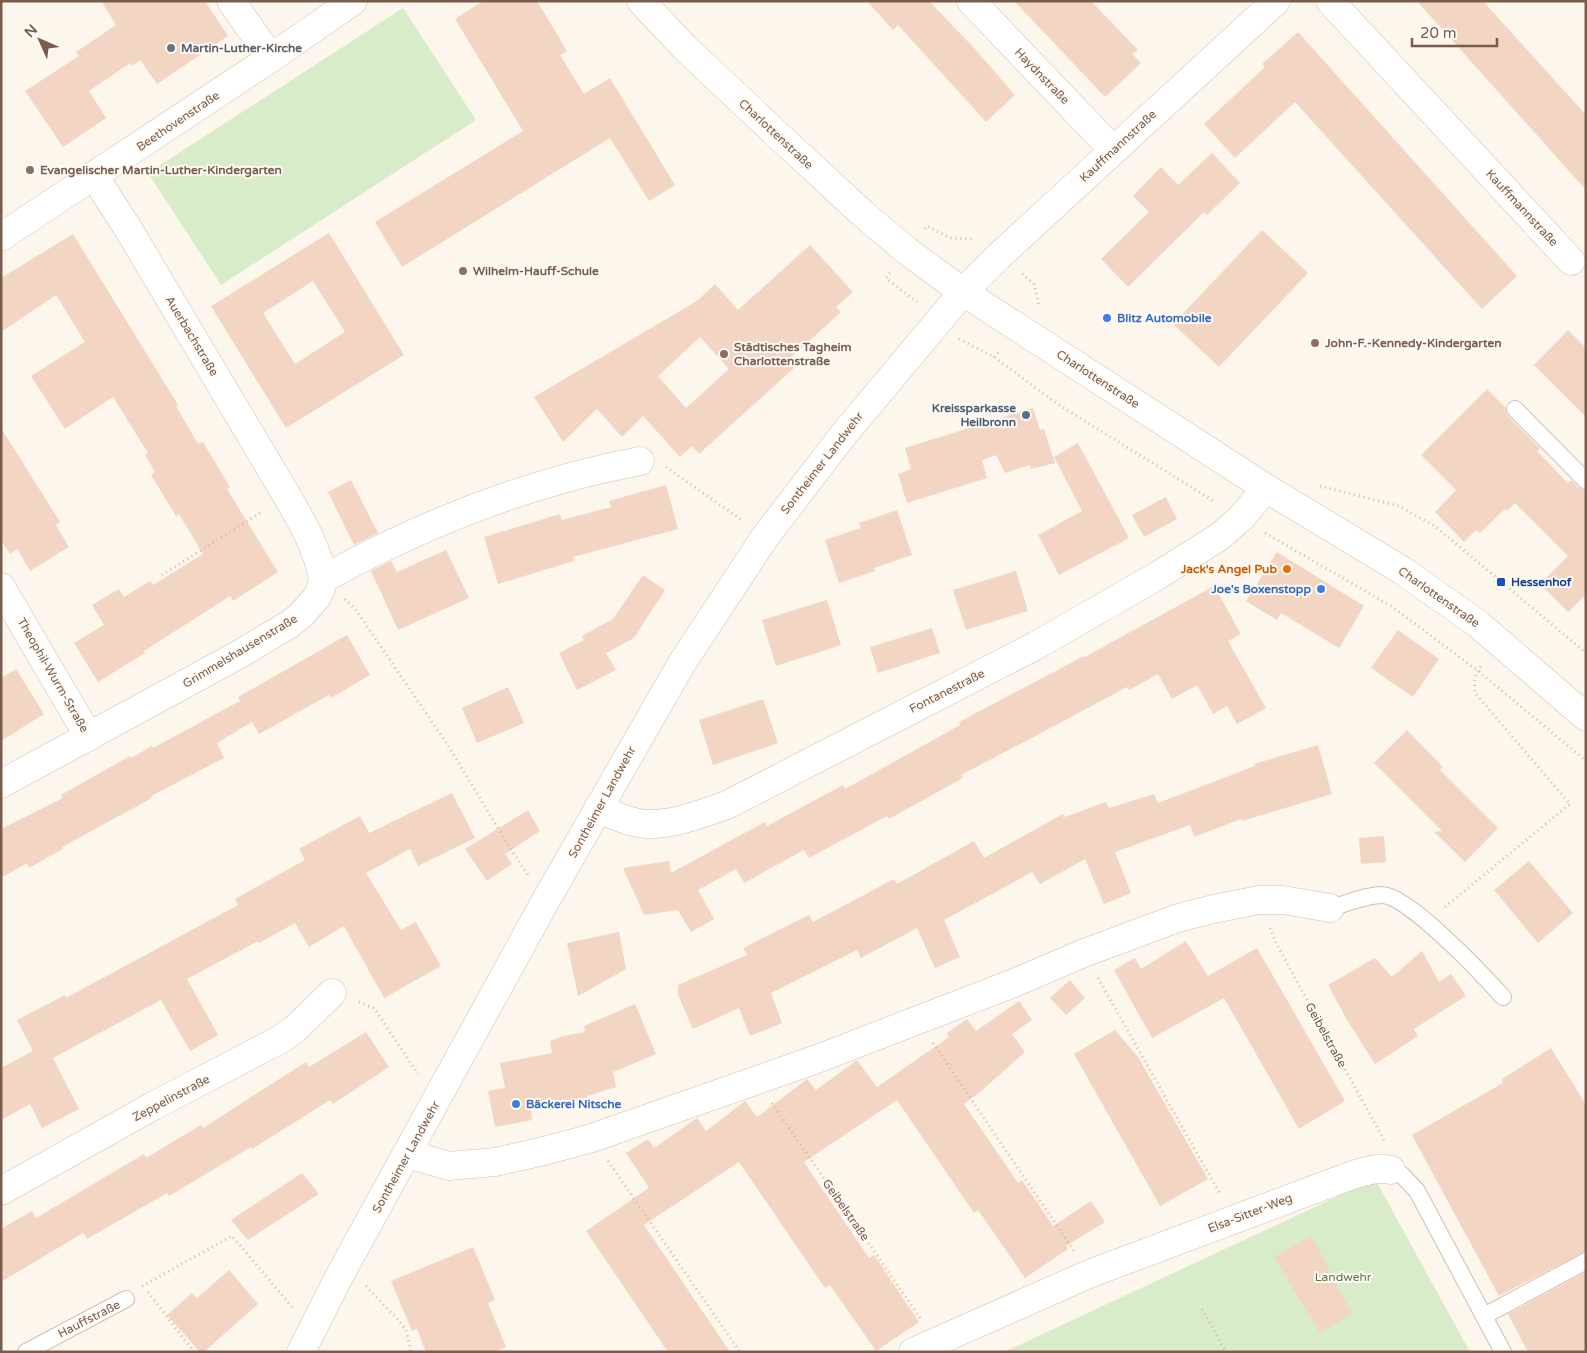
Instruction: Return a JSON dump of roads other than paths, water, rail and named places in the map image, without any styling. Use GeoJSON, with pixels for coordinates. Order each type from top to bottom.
{"type":"FeatureCollection","features":[{"type":"Feature","properties":{"kind":"street"},"geometry":{"type":"LineString","coordinates":[[231,1],[271,58]]}},
{"type":"Feature","properties":{"kind":"street","name":"Beethovenstraße"},"geometry":{"type":"LineString","coordinates":[[1,237],[271,58],[353,1]]}},
{"type":"Feature","properties":{"kind":"street","name":"Charlottenstraße"},"geometry":{"type":"LineString","coordinates":[[641,1],[692,54],[862,213],[907,251],[963,292],[1266,488],[1403,571],[1468,616],[1586,716]]}},
{"type":"Feature","properties":{"kind":"street","name":"Haydnstraße"},"geometry":{"type":"LineString","coordinates":[[971,1],[1113,150]]}},
{"type":"Feature","properties":{"kind":"street","name":"Kauffmannstraße"},"geometry":{"type":"LineString","coordinates":[[963,292],[1113,150],[1276,1]]}},
{"type":"Feature","properties":{"kind":"street","name":"Kauffmannstraße"},"geometry":{"type":"LineString","coordinates":[[1330,1],[1571,261]]}},
{"type":"Feature","properties":{"kind":"street","name":"Auerbachstraße"},"geometry":{"type":"LineString","coordinates":[[94,176],[127,227],[288,496],[306,529],[321,564],[323,579]]}},
{"type":"Feature","properties":{"kind":"street","name":"Sontheimer Landwehr"},"geometry":{"type":"LineString","coordinates":[[306,1341],[341,1273],[541,909],[682,663],[765,537],[844,434],[963,292]]}},
{"type":"Feature","properties":{"kind":"street"},"geometry":{"type":"LineString","coordinates":[[323,579],[363,558],[460,514],[599,469],[640,461]]}},
{"type":"Feature","properties":{"kind":"street","name":"Fontanestraße"},"geometry":{"type":"LineString","coordinates":[[598,808],[639,823],[657,823],[689,818],[726,805],[1035,646],[1157,576],[1219,537],[1240,518],[1266,488]]}},
{"type":"Feature","properties":{"kind":"street","name":"Grimmelshausenstraße"},"geometry":{"type":"LineString","coordinates":[[1,784],[89,737],[290,624],[317,597],[323,579]]}},
{"type":"Feature","properties":{"kind":"street","name":"Theophil-Wurm-Straße"},"geometry":{"type":"LineString","coordinates":[[1,587],[89,737]]}},
{"type":"Feature","properties":{"kind":"street"},"geometry":{"type":"LineString","coordinates":[[408,1154],[449,1166],[495,1162],[592,1138],[917,1020],[1014,983],[1084,953],[1178,918],[1213,908],[1259,900],[1283,900],[1330,908]]}},
{"type":"Feature","properties":{"kind":"street","name":"Zeppelinstraße"},"geometry":{"type":"LineString","coordinates":[[1,1191],[154,1106],[281,1039],[295,1029],[332,992]]}},
{"type":"Feature","properties":{"kind":"street","name":"Elsa-Sitter-Weg"},"geometry":{"type":"LineString","coordinates":[[924,1346],[1089,1274],[1234,1219],[1366,1170],[1379,1168],[1391,1170]]}},
{"type":"Feature","properties":{"kind":"lane"},"geometry":{"type":"LineString","coordinates":[[1515,409],[1586,480]]}},
{"type":"Feature","properties":{"kind":"lane"},"geometry":{"type":"LineString","coordinates":[[1330,908],[1369,896],[1382,895],[1394,897],[1428,923],[1475,966],[1502,997]]}},
{"type":"Feature","properties":{"kind":"lane"},"geometry":{"type":"LineString","coordinates":[[1391,1170],[1402,1175],[1418,1191],[1503,1352]]}},
{"type":"Feature","properties":{"kind":"lane"},"geometry":{"type":"LineString","coordinates":[[1484,1316],[1586,1261]]}},
{"type":"Feature","properties":{"kind":"lane","name":"Hauffstraße"},"geometry":{"type":"LineString","coordinates":[[26,1352],[126,1299]]}},
{"type":"Feature","properties":{"kind":"place","name":"Martin-Luther-Kirche"},"geometry":{"type":"Point","coordinates":[171,48]}},
{"type":"Feature","properties":{"kind":"place","name":"Evangelischer Martin-Luther-Kindergarten"},"geometry":{"type":"Point","coordinates":[30,170]}},
{"type":"Feature","properties":{"kind":"place","name":"Wilhelm-Hauff-Schule"},"geometry":{"type":"Point","coordinates":[463,271]}},
{"type":"Feature","properties":{"kind":"place","name":"Blitz Automobile"},"geometry":{"type":"Point","coordinates":[1107,318]}},
{"type":"Feature","properties":{"kind":"place","name":"John-F.-Kennedy-Kindergarten"},"geometry":{"type":"Point","coordinates":[1315,343]}},
{"type":"Feature","properties":{"kind":"place","name":"Städtisches Tagheim Charlottenstraße"},"geometry":{"type":"Point","coordinates":[724,354]}},
{"type":"Feature","properties":{"kind":"place","name":"Kreissparkasse Heilbronn"},"geometry":{"type":"Point","coordinates":[1026,415]}},
{"type":"Feature","properties":{"kind":"place","name":"Jack's Angel Pub"},"geometry":{"type":"Point","coordinates":[1287,569]}},
{"type":"Feature","properties":{"kind":"place","name":"Hessenhof"},"geometry":{"type":"Point","coordinates":[1501,582]}},
{"type":"Feature","properties":{"kind":"place","name":"Joe's Boxenstopp"},"geometry":{"type":"Point","coordinates":[1321,589]}},
{"type":"Feature","properties":{"kind":"place","name":"Bäckerei Nitsche"},"geometry":{"type":"Point","coordinates":[516,1104]}},
{"type":"Feature","properties":{"kind":"park label","name":"Landwehr"},"geometry":{"type":"Point","coordinates":[1343,1277]}}]}
